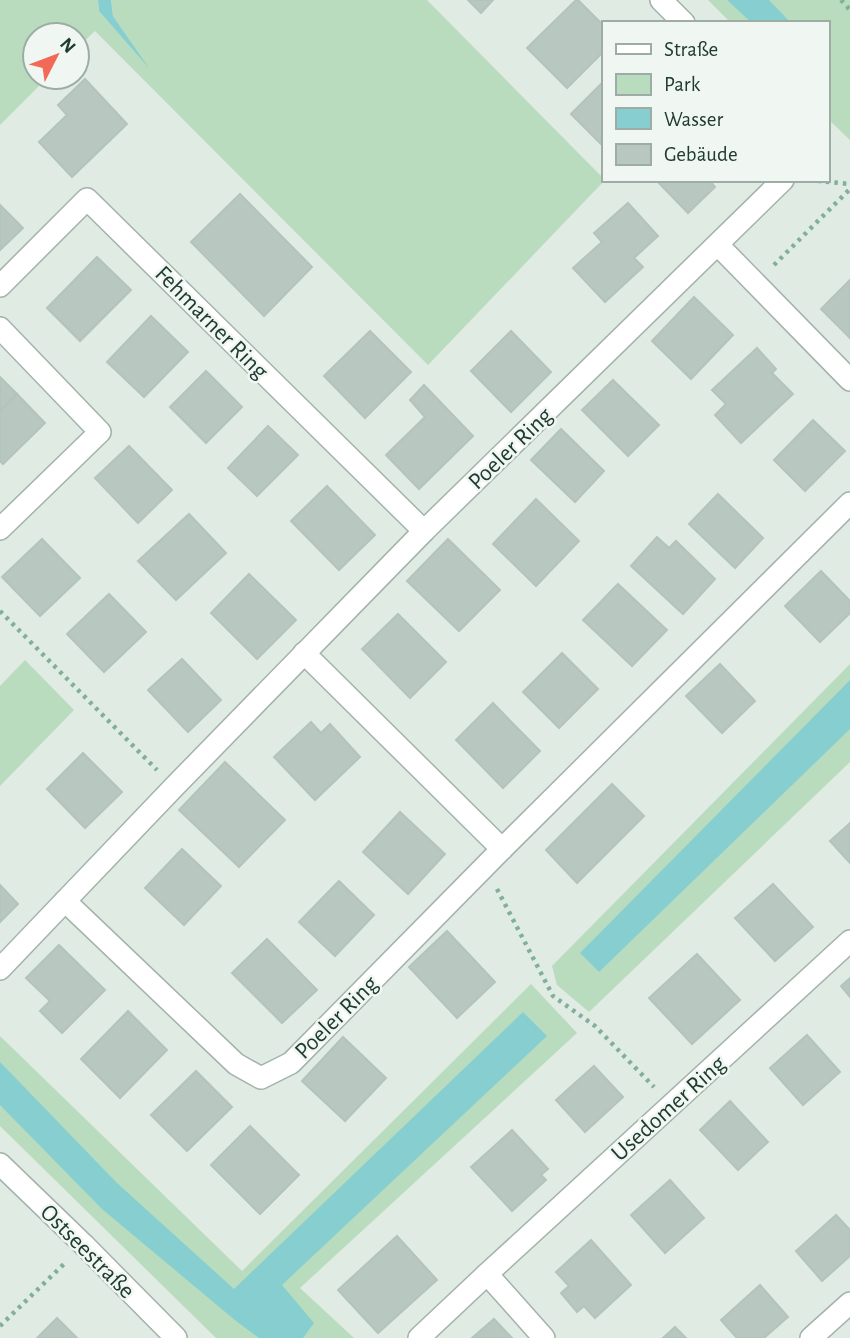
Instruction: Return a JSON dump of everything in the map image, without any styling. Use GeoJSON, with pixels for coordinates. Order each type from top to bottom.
{"type":"FeatureCollection","features":[{"type":"Feature","properties":{"kind":"street"},"geometry":{"type":"LineString","coordinates":[[660,0],[682,21]]}},
{"type":"Feature","properties":{"kind":"street","name":"Poeler Ring"},"geometry":{"type":"LineString","coordinates":[[0,969],[424,531],[781,182]]}},
{"type":"Feature","properties":{"kind":"street","name":"Fehmarner Ring"},"geometry":{"type":"LineString","coordinates":[[0,286],[87,200],[424,531]]}},
{"type":"Feature","properties":{"kind":"street"},"geometry":{"type":"LineString","coordinates":[[718,244],[850,380]]}},
{"type":"Feature","properties":{"kind":"street"},"geometry":{"type":"LineString","coordinates":[[0,328],[100,432],[0,530]]}},
{"type":"Feature","properties":{"kind":"street","name":"Poeler Ring"},"geometry":{"type":"LineString","coordinates":[[65,901],[236,1064],[261,1078],[291,1063],[850,503]]}},
{"type":"Feature","properties":{"kind":"street"},"geometry":{"type":"LineString","coordinates":[[304,653],[502,849]]}},
{"type":"Feature","properties":{"kind":"street","name":"Usedomer Ring"},"geometry":{"type":"LineString","coordinates":[[419,1338],[850,941]]}},
{"type":"Feature","properties":{"kind":"street","name":"Ostseestraße"},"geometry":{"type":"LineString","coordinates":[[0,1164],[176,1338]]}},
{"type":"Feature","properties":{"kind":"street"},"geometry":{"type":"LineString","coordinates":[[486,1274],[544,1338]]}},
{"type":"Feature","properties":{"kind":"street"},"geometry":{"type":"LineString","coordinates":[[811,1338],[850,1303]]}},
{"type":"Feature","properties":{"kind":"path"},"geometry":{"type":"LineString","coordinates":[[841,0],[850,10]]}},
{"type":"Feature","properties":{"kind":"path"},"geometry":{"type":"LineString","coordinates":[[821,182],[850,186]]}},
{"type":"Feature","properties":{"kind":"path"},"geometry":{"type":"LineString","coordinates":[[755,283],[850,186]]}},
{"type":"Feature","properties":{"kind":"path"},"geometry":{"type":"LineString","coordinates":[[0,611],[174,787]]}},
{"type":"Feature","properties":{"kind":"path"},"geometry":{"type":"LineString","coordinates":[[485,867],[553,996],[595,1026],[671,1105]]}},
{"type":"Feature","properties":{"kind":"path"},"geometry":{"type":"LineString","coordinates":[[0,1326],[84,1245]]}},
{"type":"Feature","properties":{"kind":"green space"},"geometry":{"type":"Polygon","coordinates":[[[0,0],[98,0],[99,11],[144,61],[113,16],[111,0],[427,0],[602,177],[603,182],[428,365],[95,31],[91,35],[91,21],[21,21],[21,91],[34,91],[0,125],[0,0]]]}},
{"type":"Feature","properties":{"kind":"green space"},"geometry":{"type":"Polygon","coordinates":[[[708,0],[850,0],[850,140],[829,120],[829,21],[729,21],[708,0]]]}},
{"type":"Feature","properties":{"kind":"green space"},"geometry":{"type":"Polygon","coordinates":[[[25,660],[74,710],[0,786],[0,686],[25,660]]]}},
{"type":"Feature","properties":{"kind":"green space"},"geometry":{"type":"Polygon","coordinates":[[[850,664],[850,762],[589,1012],[557,985],[552,966],[850,664]]]}},
{"type":"Feature","properties":{"kind":"green space"},"geometry":{"type":"Polygon","coordinates":[[[531,984],[577,1033],[300,1288],[354,1338],[216,1338],[0,1126],[0,1036],[242,1271],[531,984]]]}},
{"type":"Feature","properties":{"kind":"water"},"geometry":{"type":"Polygon","coordinates":[[[98,0],[111,0],[113,16],[149,68],[99,11],[98,0]]]}},
{"type":"Feature","properties":{"kind":"water"},"geometry":{"type":"Polygon","coordinates":[[[727,0],[769,0],[789,21],[750,21],[727,0]]]}},
{"type":"Feature","properties":{"kind":"water"},"geometry":{"type":"Polygon","coordinates":[[[850,680],[850,729],[599,972],[580,953],[850,680]]]}},
{"type":"Feature","properties":{"kind":"water"},"geometry":{"type":"Polygon","coordinates":[[[523,1012],[547,1036],[282,1285],[314,1323],[303,1338],[259,1338],[236,1321],[102,1209],[0,1105],[0,1062],[117,1183],[234,1289],[523,1012]]]}},
{"type":"Feature","properties":{"kind":"building"},"geometry":{"type":"Polygon","coordinates":[[[468,0],[493,0],[481,13],[468,0]]]}},
{"type":"Feature","properties":{"kind":"building"},"geometry":{"type":"Polygon","coordinates":[[[576,0],[602,24],[602,53],[567,88],[527,48],[576,0]]]}},
{"type":"Feature","properties":{"kind":"building"},"geometry":{"type":"Polygon","coordinates":[[[602,83],[602,145],[571,114],[602,83]]]}},
{"type":"Feature","properties":{"kind":"building"},"geometry":{"type":"Polygon","coordinates":[[[91,85],[127,124],[72,177],[39,142],[67,115],[58,105],[73,91],[91,91],[91,85]]]}},
{"type":"Feature","properties":{"kind":"building"},"geometry":{"type":"Polygon","coordinates":[[[658,182],[711,182],[715,187],[688,213],[658,182]]]}},
{"type":"Feature","properties":{"kind":"building"},"geometry":{"type":"Polygon","coordinates":[[[240,194],[312,267],[264,316],[191,242],[240,194]]]}},
{"type":"Feature","properties":{"kind":"building"},"geometry":{"type":"Polygon","coordinates":[[[628,203],[658,236],[634,258],[643,267],[605,302],[573,268],[602,242],[594,233],[628,203]]]}},
{"type":"Feature","properties":{"kind":"building"},"geometry":{"type":"Polygon","coordinates":[[[0,205],[23,228],[0,250],[0,205]]]}},
{"type":"Feature","properties":{"kind":"building"},"geometry":{"type":"Polygon","coordinates":[[[97,257],[131,290],[80,341],[47,308],[97,257]]]}},
{"type":"Feature","properties":{"kind":"building"},"geometry":{"type":"Polygon","coordinates":[[[850,280],[850,338],[821,309],[850,280]]]}},
{"type":"Feature","properties":{"kind":"building"},"geometry":{"type":"Polygon","coordinates":[[[694,297],[733,335],[691,379],[652,341],[694,297]]]}},
{"type":"Feature","properties":{"kind":"building"},"geometry":{"type":"Polygon","coordinates":[[[151,316],[188,352],[144,397],[107,362],[151,316]]]}},
{"type":"Feature","properties":{"kind":"building"},"geometry":{"type":"Polygon","coordinates":[[[370,331],[411,372],[365,418],[324,376],[370,331]]]}},
{"type":"Feature","properties":{"kind":"building"},"geometry":{"type":"Polygon","coordinates":[[[511,331],[551,372],[511,412],[471,371],[511,331]]]}},
{"type":"Feature","properties":{"kind":"building"},"geometry":{"type":"Polygon","coordinates":[[[757,348],[776,369],[772,373],[793,394],[741,443],[715,415],[726,404],[712,390],[757,348]]]}},
{"type":"Feature","properties":{"kind":"building"},"geometry":{"type":"Polygon","coordinates":[[[206,371],[242,407],[206,443],[170,407],[206,371]]]}},
{"type":"Feature","properties":{"kind":"building"},"geometry":{"type":"Polygon","coordinates":[[[0,377],[17,394],[0,411],[0,377]]]}},
{"type":"Feature","properties":{"kind":"building"},"geometry":{"type":"Polygon","coordinates":[[[613,380],[659,425],[628,456],[582,410],[613,380]]]}},
{"type":"Feature","properties":{"kind":"building"},"geometry":{"type":"Polygon","coordinates":[[[424,385],[473,436],[419,489],[386,455],[425,417],[410,400],[424,385]]]}},
{"type":"Feature","properties":{"kind":"building"},"geometry":{"type":"Polygon","coordinates":[[[17,394],[45,423],[3,464],[0,461],[0,411],[17,394]]]}},
{"type":"Feature","properties":{"kind":"building"},"geometry":{"type":"Polygon","coordinates":[[[813,420],[845,451],[805,491],[774,460],[813,420]]]}},
{"type":"Feature","properties":{"kind":"building"},"geometry":{"type":"Polygon","coordinates":[[[268,426],[298,455],[257,496],[228,468],[268,426]]]}},
{"type":"Feature","properties":{"kind":"building"},"geometry":{"type":"Polygon","coordinates":[[[561,429],[604,471],[575,502],[531,460],[561,429]]]}},
{"type":"Feature","properties":{"kind":"building"},"geometry":{"type":"Polygon","coordinates":[[[129,446],[172,490],[138,523],[95,478],[129,446]]]}},
{"type":"Feature","properties":{"kind":"building"},"geometry":{"type":"Polygon","coordinates":[[[327,486],[375,535],[339,570],[291,521],[327,486]]]}},
{"type":"Feature","properties":{"kind":"building"},"geometry":{"type":"Polygon","coordinates":[[[718,494],[763,538],[735,568],[689,524],[718,494]]]}},
{"type":"Feature","properties":{"kind":"building"},"geometry":{"type":"Polygon","coordinates":[[[536,499],[579,541],[536,586],[493,544],[536,499]]]}},
{"type":"Feature","properties":{"kind":"building"},"geometry":{"type":"Polygon","coordinates":[[[189,514],[226,553],[176,600],[138,561],[189,514]]]}},
{"type":"Feature","properties":{"kind":"building"},"geometry":{"type":"Polygon","coordinates":[[[657,537],[669,548],[676,541],[715,579],[683,614],[631,566],[657,537]]]}},
{"type":"Feature","properties":{"kind":"building"},"geometry":{"type":"Polygon","coordinates":[[[42,539],[80,578],[40,616],[2,577],[42,539]]]}},
{"type":"Feature","properties":{"kind":"building"},"geometry":{"type":"Polygon","coordinates":[[[448,539],[500,590],[459,631],[407,581],[448,539]]]}},
{"type":"Feature","properties":{"kind":"building"},"geometry":{"type":"Polygon","coordinates":[[[821,571],[850,601],[850,613],[820,642],[785,606],[821,571]]]}},
{"type":"Feature","properties":{"kind":"building"},"geometry":{"type":"Polygon","coordinates":[[[249,574],[296,620],[257,659],[211,613],[249,574]]]}},
{"type":"Feature","properties":{"kind":"building"},"geometry":{"type":"Polygon","coordinates":[[[618,584],[667,630],[632,666],[583,620],[618,584]]]}},
{"type":"Feature","properties":{"kind":"building"},"geometry":{"type":"Polygon","coordinates":[[[109,594],[146,632],[104,672],[67,634],[109,594]]]}},
{"type":"Feature","properties":{"kind":"building"},"geometry":{"type":"Polygon","coordinates":[[[398,614],[446,662],[410,698],[362,649],[398,614]]]}},
{"type":"Feature","properties":{"kind":"building"},"geometry":{"type":"Polygon","coordinates":[[[562,653],[598,689],[559,728],[523,692],[562,653]]]}},
{"type":"Feature","properties":{"kind":"building"},"geometry":{"type":"Polygon","coordinates":[[[182,659],[221,700],[188,732],[148,690],[182,659]]]}},
{"type":"Feature","properties":{"kind":"building"},"geometry":{"type":"Polygon","coordinates":[[[720,664],[755,701],[722,733],[686,696],[720,664]]]}},
{"type":"Feature","properties":{"kind":"building"},"geometry":{"type":"Polygon","coordinates":[[[493,703],[540,751],[503,788],[456,740],[493,703]]]}},
{"type":"Feature","properties":{"kind":"building"},"geometry":{"type":"Polygon","coordinates":[[[311,722],[321,733],[330,724],[360,757],[315,800],[274,757],[311,722]]]}},
{"type":"Feature","properties":{"kind":"building"},"geometry":{"type":"Polygon","coordinates":[[[83,753],[122,792],[85,828],[47,789],[83,753]]]}},
{"type":"Feature","properties":{"kind":"building"},"geometry":{"type":"Polygon","coordinates":[[[225,762],[285,820],[239,867],[179,810],[225,762]]]}},
{"type":"Feature","properties":{"kind":"building"},"geometry":{"type":"Polygon","coordinates":[[[612,784],[644,816],[577,883],[546,850],[612,784]]]}},
{"type":"Feature","properties":{"kind":"building"},"geometry":{"type":"Polygon","coordinates":[[[400,812],[445,854],[408,894],[363,852],[400,812]]]}},
{"type":"Feature","properties":{"kind":"building"},"geometry":{"type":"Polygon","coordinates":[[[850,823],[850,863],[830,841],[850,823]]]}},
{"type":"Feature","properties":{"kind":"building"},"geometry":{"type":"Polygon","coordinates":[[[182,849],[221,886],[184,925],[145,888],[182,849]]]}},
{"type":"Feature","properties":{"kind":"building"},"geometry":{"type":"Polygon","coordinates":[[[339,881],[374,915],[335,956],[299,922],[339,881]]]}},
{"type":"Feature","properties":{"kind":"building"},"geometry":{"type":"Polygon","coordinates":[[[773,884],[813,927],[775,961],[735,918],[773,884]]]}},
{"type":"Feature","properties":{"kind":"building"},"geometry":{"type":"Polygon","coordinates":[[[0,885],[18,904],[0,922],[0,885]]]}},
{"type":"Feature","properties":{"kind":"building"},"geometry":{"type":"Polygon","coordinates":[[[447,931],[495,982],[457,1018],[409,967],[447,931]]]}},
{"type":"Feature","properties":{"kind":"building"},"geometry":{"type":"Polygon","coordinates":[[[267,939],[317,990],[282,1023],[232,973],[267,939]]]}},
{"type":"Feature","properties":{"kind":"building"},"geometry":{"type":"Polygon","coordinates":[[[59,945],[105,990],[62,1033],[40,1011],[50,1001],[26,978],[59,945]]]}},
{"type":"Feature","properties":{"kind":"building"},"geometry":{"type":"Polygon","coordinates":[[[697,954],[740,1000],[692,1044],[649,998],[697,954]]]}},
{"type":"Feature","properties":{"kind":"building"},"geometry":{"type":"Polygon","coordinates":[[[850,978],[850,997],[841,986],[850,978]]]}},
{"type":"Feature","properties":{"kind":"building"},"geometry":{"type":"Polygon","coordinates":[[[128,1011],[167,1050],[120,1098],[81,1059],[128,1011]]]}},
{"type":"Feature","properties":{"kind":"building"},"geometry":{"type":"Polygon","coordinates":[[[807,1035],[840,1072],[803,1105],[770,1068],[807,1035]]]}},
{"type":"Feature","properties":{"kind":"building"},"geometry":{"type":"Polygon","coordinates":[[[343,1037],[386,1078],[345,1121],[302,1081],[343,1037]]]}},
{"type":"Feature","properties":{"kind":"building"},"geometry":{"type":"Polygon","coordinates":[[[594,1066],[623,1097],[585,1132],[556,1100],[594,1066]]]}},
{"type":"Feature","properties":{"kind":"building"},"geometry":{"type":"Polygon","coordinates":[[[196,1071],[232,1107],[187,1151],[151,1115],[196,1071]]]}},
{"type":"Feature","properties":{"kind":"building"},"geometry":{"type":"Polygon","coordinates":[[[730,1101],[768,1142],[738,1170],[700,1130],[730,1101]]]}},
{"type":"Feature","properties":{"kind":"building"},"geometry":{"type":"Polygon","coordinates":[[[250,1126],[299,1175],[260,1214],[211,1165],[250,1126]]]}},
{"type":"Feature","properties":{"kind":"building"},"geometry":{"type":"Polygon","coordinates":[[[512,1130],[548,1169],[541,1175],[546,1180],[512,1211],[471,1167],[512,1130]]]}},
{"type":"Feature","properties":{"kind":"building"},"geometry":{"type":"Polygon","coordinates":[[[670,1180],[704,1218],[665,1253],[631,1215],[670,1180]]]}},
{"type":"Feature","properties":{"kind":"building"},"geometry":{"type":"Polygon","coordinates":[[[836,1215],[850,1230],[850,1256],[822,1281],[796,1251],[836,1215]]]}},
{"type":"Feature","properties":{"kind":"building"},"geometry":{"type":"Polygon","coordinates":[[[397,1236],[437,1280],[378,1333],[338,1290],[397,1236]]]}},
{"type":"Feature","properties":{"kind":"building"},"geometry":{"type":"Polygon","coordinates":[[[591,1240],[631,1285],[595,1318],[584,1306],[577,1312],[561,1293],[569,1286],[556,1272],[591,1240]]]}},
{"type":"Feature","properties":{"kind":"building"},"geometry":{"type":"Polygon","coordinates":[[[760,1285],[788,1317],[764,1338],[737,1338],[721,1320],[760,1285]]]}},
{"type":"Feature","properties":{"kind":"building"},"geometry":{"type":"Polygon","coordinates":[[[57,1318],[77,1338],[37,1338],[57,1318]]]}},
{"type":"Feature","properties":{"kind":"building"},"geometry":{"type":"Polygon","coordinates":[[[494,1319],[512,1338],[472,1338],[494,1319]]]}},
{"type":"Feature","properties":{"kind":"building"},"geometry":{"type":"Polygon","coordinates":[[[675,1327],[686,1338],[663,1338],[675,1327]]]}}]}
